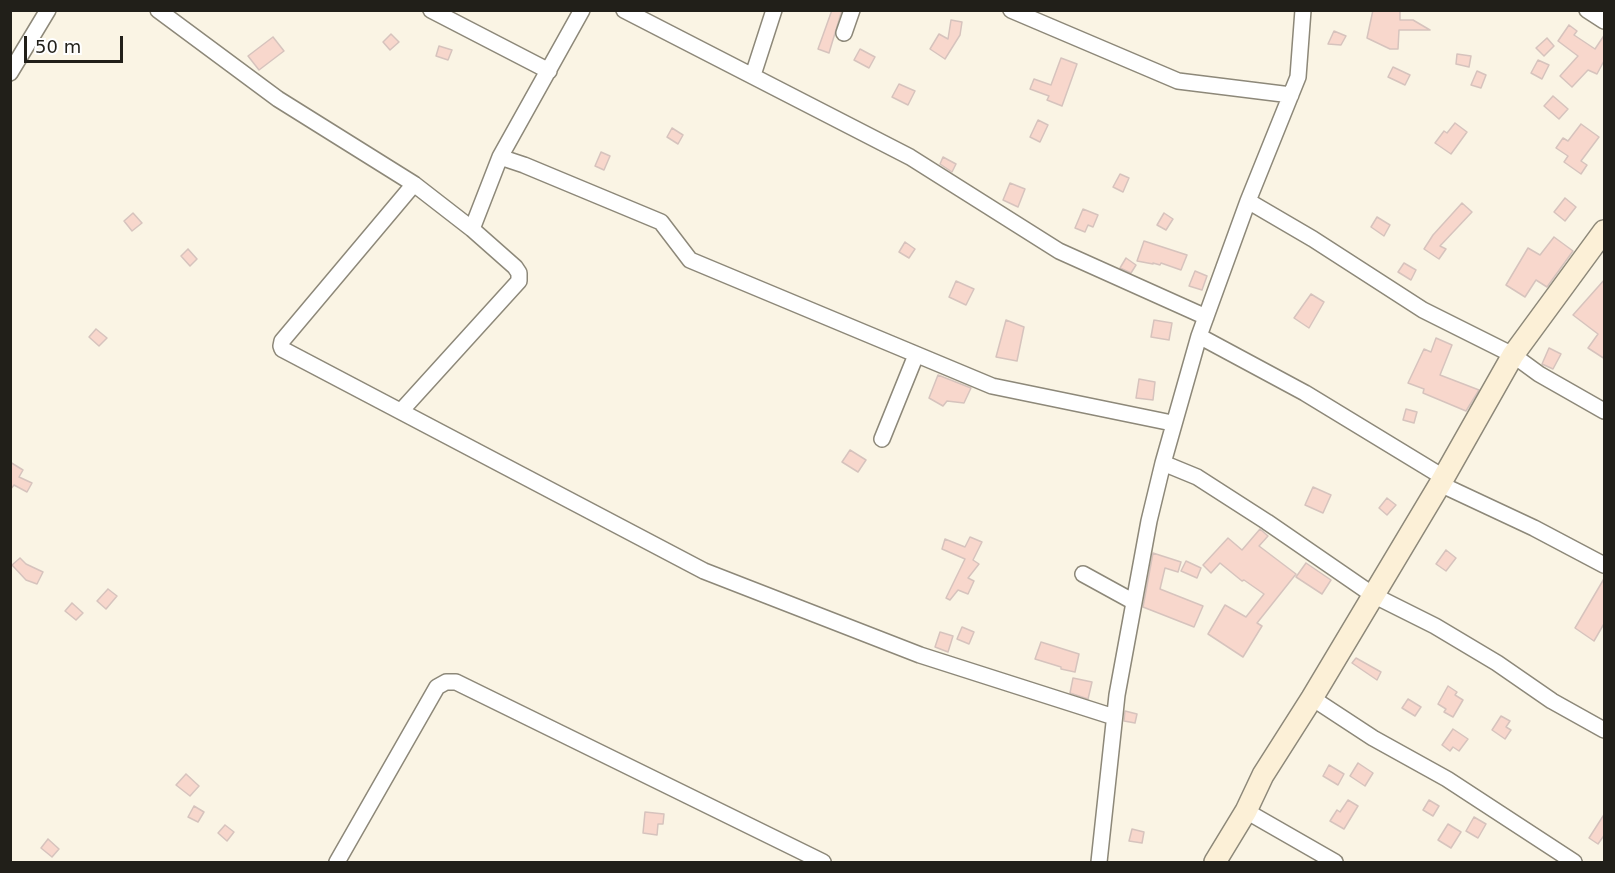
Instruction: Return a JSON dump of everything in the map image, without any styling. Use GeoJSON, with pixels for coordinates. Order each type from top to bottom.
{"type":"FeatureCollection","features":[{"type":"Feature","properties":{"kind":"street"},"geometry":{"type":"LineString","coordinates":[[10,73],[48,10]]}},
{"type":"Feature","properties":{"kind":"street"},"geometry":{"type":"LineString","coordinates":[[158,10],[278,99],[414,184],[472,229],[519,273],[519,281],[401,411]]}},
{"type":"Feature","properties":{"kind":"street"},"geometry":{"type":"LineString","coordinates":[[431,10],[549,71]]}},
{"type":"Feature","properties":{"kind":"street"},"geometry":{"type":"LineString","coordinates":[[472,229],[500,157],[582,10]]}},
{"type":"Feature","properties":{"kind":"street"},"geometry":{"type":"LineString","coordinates":[[624,10],[910,157],[1059,251],[1206,317]]}},
{"type":"Feature","properties":{"kind":"street"},"geometry":{"type":"LineString","coordinates":[[753,75],[774,10]]}},
{"type":"Feature","properties":{"kind":"street"},"geometry":{"type":"LineString","coordinates":[[844,33],[852,10]]}},
{"type":"Feature","properties":{"kind":"street"},"geometry":{"type":"LineString","coordinates":[[1011,10],[1178,81],[1291,95]]}},
{"type":"Feature","properties":{"kind":"street"},"geometry":{"type":"LineString","coordinates":[[1099,862],[1114,717],[1162,463],[1198,336],[1298,76],[1303,10]]}},
{"type":"Feature","properties":{"kind":"street"},"geometry":{"type":"LineString","coordinates":[[1587,10],[1605,21]]}},
{"type":"Feature","properties":{"kind":"street"},"geometry":{"type":"LineString","coordinates":[[500,157],[661,222],[690,260],[992,386],[1172,423]]}},
{"type":"Feature","properties":{"kind":"street"},"geometry":{"type":"LineString","coordinates":[[414,184],[282,341],[282,350],[704,571],[920,655],[1114,717]]}},
{"type":"Feature","properties":{"kind":"street"},"geometry":{"type":"LineString","coordinates":[[1248,201],[1313,239],[1423,310],[1513,355],[1539,374],[1605,411]]}},
{"type":"Feature","properties":{"kind":"street"},"geometry":{"type":"LineString","coordinates":[[1215,862],[1246,811],[1263,775],[1312,698],[1513,355],[1605,231]]}},
{"type":"Feature","properties":{"kind":"street"},"geometry":{"type":"LineString","coordinates":[[1198,336],[1305,393],[1441,481],[1605,565]]}},
{"type":"Feature","properties":{"kind":"street"},"geometry":{"type":"LineString","coordinates":[[882,439],[916,355]]}},
{"type":"Feature","properties":{"kind":"street"},"geometry":{"type":"LineString","coordinates":[[1162,463],[1197,477],[1373,594],[1435,626],[1497,663],[1552,701],[1605,730]]}},
{"type":"Feature","properties":{"kind":"street"},"geometry":{"type":"LineString","coordinates":[[1083,574],[1134,602]]}},
{"type":"Feature","properties":{"kind":"street"},"geometry":{"type":"LineString","coordinates":[[337,862],[437,687],[446,682],[456,682],[823,862]]}},
{"type":"Feature","properties":{"kind":"street"},"geometry":{"type":"LineString","coordinates":[[1312,698],[1373,738],[1447,779],[1574,862]]}},
{"type":"Feature","properties":{"kind":"street"},"geometry":{"type":"LineString","coordinates":[[1246,811],[1335,862]]}},
{"type":"Feature","properties":{"kind":"building"},"geometry":{"type":"Polygon","coordinates":[[[832,10],[842,10],[829,53],[818,49],[832,10]]]}},
{"type":"Feature","properties":{"kind":"building"},"geometry":{"type":"Polygon","coordinates":[[[1373,10],[1400,10],[1400,20],[1413,20],[1430,30],[1399,30],[1398,49],[1390,49],[1367,38],[1373,10]]]}},
{"type":"Feature","properties":{"kind":"building"},"geometry":{"type":"Polygon","coordinates":[[[951,20],[962,22],[960,35],[945,59],[930,49],[939,34],[948,39],[951,20]]]}},
{"type":"Feature","properties":{"kind":"building"},"geometry":{"type":"Polygon","coordinates":[[[1569,25],[1577,31],[1574,35],[1595,49],[1605,34],[1605,59],[1597,74],[1588,70],[1572,87],[1560,76],[1578,56],[1558,41],[1569,25]]]}},
{"type":"Feature","properties":{"kind":"building"},"geometry":{"type":"Polygon","coordinates":[[[1334,31],[1346,36],[1341,45],[1328,44],[1334,31]]]}},
{"type":"Feature","properties":{"kind":"building"},"geometry":{"type":"Polygon","coordinates":[[[391,34],[399,42],[390,50],[383,42],[391,34]]]}},
{"type":"Feature","properties":{"kind":"building"},"geometry":{"type":"Polygon","coordinates":[[[273,37],[284,51],[259,70],[248,56],[273,37]]]}},
{"type":"Feature","properties":{"kind":"building"},"geometry":{"type":"Polygon","coordinates":[[[1547,38],[1554,46],[1544,56],[1536,48],[1547,38]]]}},
{"type":"Feature","properties":{"kind":"building"},"geometry":{"type":"Polygon","coordinates":[[[439,46],[452,50],[448,60],[436,56],[439,46]]]}},
{"type":"Feature","properties":{"kind":"building"},"geometry":{"type":"Polygon","coordinates":[[[860,49],[875,57],[869,68],[854,60],[860,49]]]}},
{"type":"Feature","properties":{"kind":"building"},"geometry":{"type":"Polygon","coordinates":[[[1457,54],[1471,56],[1469,67],[1456,64],[1457,54]]]}},
{"type":"Feature","properties":{"kind":"building"},"geometry":{"type":"Polygon","coordinates":[[[1061,58],[1077,64],[1062,106],[1047,100],[1049,96],[1030,89],[1034,79],[1051,85],[1061,58]]]}},
{"type":"Feature","properties":{"kind":"building"},"geometry":{"type":"Polygon","coordinates":[[[1538,60],[1549,65],[1542,79],[1531,73],[1538,60]]]}},
{"type":"Feature","properties":{"kind":"building"},"geometry":{"type":"Polygon","coordinates":[[[1393,67],[1410,75],[1405,85],[1388,77],[1393,67]]]}},
{"type":"Feature","properties":{"kind":"building"},"geometry":{"type":"Polygon","coordinates":[[[1477,71],[1486,75],[1481,88],[1471,85],[1477,71]]]}},
{"type":"Feature","properties":{"kind":"building"},"geometry":{"type":"Polygon","coordinates":[[[899,84],[915,91],[908,105],[892,97],[899,84]]]}},
{"type":"Feature","properties":{"kind":"building"},"geometry":{"type":"Polygon","coordinates":[[[1553,96],[1568,109],[1559,119],[1544,106],[1553,96]]]}},
{"type":"Feature","properties":{"kind":"building"},"geometry":{"type":"Polygon","coordinates":[[[1038,120],[1048,125],[1040,142],[1030,137],[1038,120]]]}},
{"type":"Feature","properties":{"kind":"building"},"geometry":{"type":"Polygon","coordinates":[[[1455,123],[1467,132],[1451,154],[1435,143],[1444,131],[1447,133],[1455,123]]]}},
{"type":"Feature","properties":{"kind":"building"},"geometry":{"type":"Polygon","coordinates":[[[1581,124],[1599,137],[1581,161],[1587,165],[1581,174],[1564,162],[1568,156],[1556,148],[1563,138],[1568,141],[1581,124]]]}},
{"type":"Feature","properties":{"kind":"building"},"geometry":{"type":"Polygon","coordinates":[[[672,128],[683,135],[678,144],[667,137],[672,128]]]}},
{"type":"Feature","properties":{"kind":"building"},"geometry":{"type":"Polygon","coordinates":[[[601,152],[610,156],[604,170],[595,166],[601,152]]]}},
{"type":"Feature","properties":{"kind":"building"},"geometry":{"type":"Polygon","coordinates":[[[943,157],[956,164],[952,172],[940,164],[943,157]]]}},
{"type":"Feature","properties":{"kind":"building"},"geometry":{"type":"Polygon","coordinates":[[[1120,174],[1129,178],[1123,192],[1113,187],[1120,174]]]}},
{"type":"Feature","properties":{"kind":"building"},"geometry":{"type":"Polygon","coordinates":[[[1010,183],[1025,189],[1018,207],[1003,200],[1010,183]]]}},
{"type":"Feature","properties":{"kind":"building"},"geometry":{"type":"Polygon","coordinates":[[[1565,198],[1576,207],[1565,221],[1554,212],[1565,198]]]}},
{"type":"Feature","properties":{"kind":"building"},"geometry":{"type":"Polygon","coordinates":[[[1462,203],[1472,212],[1440,246],[1446,249],[1439,259],[1424,249],[1433,235],[1462,203]]]}},
{"type":"Feature","properties":{"kind":"building"},"geometry":{"type":"Polygon","coordinates":[[[1083,209],[1098,215],[1093,227],[1088,225],[1085,232],[1075,228],[1083,209]]]}},
{"type":"Feature","properties":{"kind":"building"},"geometry":{"type":"Polygon","coordinates":[[[133,213],[142,223],[132,231],[124,221],[133,213]]]}},
{"type":"Feature","properties":{"kind":"building"},"geometry":{"type":"Polygon","coordinates":[[[1164,213],[1173,219],[1166,230],[1157,225],[1164,213]]]}},
{"type":"Feature","properties":{"kind":"building"},"geometry":{"type":"Polygon","coordinates":[[[1377,217],[1390,225],[1384,236],[1371,227],[1377,217]]]}},
{"type":"Feature","properties":{"kind":"building"},"geometry":{"type":"Polygon","coordinates":[[[1554,237],[1573,251],[1547,287],[1536,280],[1525,297],[1506,285],[1528,248],[1540,255],[1554,237]]]}},
{"type":"Feature","properties":{"kind":"building"},"geometry":{"type":"Polygon","coordinates":[[[1144,241],[1187,255],[1181,270],[1161,263],[1160,265],[1137,261],[1144,241]]]}},
{"type":"Feature","properties":{"kind":"building"},"geometry":{"type":"Polygon","coordinates":[[[905,242],[915,249],[909,258],[899,252],[905,242]]]}},
{"type":"Feature","properties":{"kind":"building"},"geometry":{"type":"Polygon","coordinates":[[[188,249],[197,259],[190,266],[181,256],[188,249]]]}},
{"type":"Feature","properties":{"kind":"building"},"geometry":{"type":"Polygon","coordinates":[[[1126,258],[1136,265],[1131,273],[1120,268],[1126,258]]]}},
{"type":"Feature","properties":{"kind":"building"},"geometry":{"type":"Polygon","coordinates":[[[1404,263],[1416,270],[1411,280],[1398,272],[1404,263]]]}},
{"type":"Feature","properties":{"kind":"building"},"geometry":{"type":"Polygon","coordinates":[[[1195,271],[1207,276],[1202,290],[1189,286],[1195,271]]]}},
{"type":"Feature","properties":{"kind":"building"},"geometry":{"type":"Polygon","coordinates":[[[1605,279],[1605,359],[1588,348],[1598,334],[1573,315],[1605,279]]]}},
{"type":"Feature","properties":{"kind":"building"},"geometry":{"type":"Polygon","coordinates":[[[956,281],[974,289],[966,305],[949,297],[956,281]]]}},
{"type":"Feature","properties":{"kind":"building"},"geometry":{"type":"Polygon","coordinates":[[[1311,294],[1324,302],[1309,328],[1294,318],[1311,294]]]}},
{"type":"Feature","properties":{"kind":"building"},"geometry":{"type":"Polygon","coordinates":[[[1006,320],[1024,327],[1017,361],[996,357],[1006,320]]]}},
{"type":"Feature","properties":{"kind":"building"},"geometry":{"type":"Polygon","coordinates":[[[1154,320],[1172,323],[1169,340],[1151,337],[1154,320]]]}},
{"type":"Feature","properties":{"kind":"building"},"geometry":{"type":"Polygon","coordinates":[[[96,329],[107,338],[99,346],[89,337],[96,329]]]}},
{"type":"Feature","properties":{"kind":"building"},"geometry":{"type":"Polygon","coordinates":[[[1436,338],[1452,345],[1440,375],[1479,390],[1466,411],[1423,393],[1424,389],[1408,383],[1424,349],[1431,352],[1436,338]]]}},
{"type":"Feature","properties":{"kind":"building"},"geometry":{"type":"Polygon","coordinates":[[[1549,348],[1561,354],[1553,369],[1542,364],[1549,348]]]}},
{"type":"Feature","properties":{"kind":"building"},"geometry":{"type":"Polygon","coordinates":[[[938,375],[971,388],[964,403],[947,401],[943,406],[929,398],[938,375]]]}},
{"type":"Feature","properties":{"kind":"building"},"geometry":{"type":"Polygon","coordinates":[[[1139,379],[1155,382],[1153,400],[1136,398],[1139,379]]]}},
{"type":"Feature","properties":{"kind":"building"},"geometry":{"type":"Polygon","coordinates":[[[1406,409],[1417,412],[1414,423],[1403,420],[1406,409]]]}},
{"type":"Feature","properties":{"kind":"building"},"geometry":{"type":"Polygon","coordinates":[[[850,450],[866,460],[858,472],[842,462],[850,450]]]}},
{"type":"Feature","properties":{"kind":"building"},"geometry":{"type":"Polygon","coordinates":[[[10,462],[23,470],[19,477],[32,483],[27,492],[14,485],[10,490],[10,462]]]}},
{"type":"Feature","properties":{"kind":"building"},"geometry":{"type":"Polygon","coordinates":[[[1313,487],[1331,495],[1323,513],[1305,505],[1313,487]]]}},
{"type":"Feature","properties":{"kind":"building"},"geometry":{"type":"Polygon","coordinates":[[[1387,498],[1396,505],[1387,515],[1379,508],[1387,498]]]}},
{"type":"Feature","properties":{"kind":"building"},"geometry":{"type":"Polygon","coordinates":[[[1260,529],[1268,536],[1259,546],[1296,574],[1257,623],[1262,626],[1243,657],[1208,634],[1225,605],[1246,617],[1264,594],[1244,580],[1242,581],[1220,563],[1211,573],[1203,565],[1228,538],[1242,550],[1260,529]]]}},
{"type":"Feature","properties":{"kind":"building"},"geometry":{"type":"Polygon","coordinates":[[[970,537],[982,542],[973,560],[979,564],[968,578],[974,581],[968,594],[958,590],[950,600],[946,598],[965,559],[942,549],[945,539],[965,547],[970,537]]]}},
{"type":"Feature","properties":{"kind":"building"},"geometry":{"type":"Polygon","coordinates":[[[1446,550],[1456,558],[1446,571],[1436,564],[1446,550]]]}},
{"type":"Feature","properties":{"kind":"building"},"geometry":{"type":"Polygon","coordinates":[[[1153,553],[1181,562],[1178,572],[1165,568],[1160,589],[1203,606],[1194,627],[1143,607],[1153,553]]]}},
{"type":"Feature","properties":{"kind":"building"},"geometry":{"type":"Polygon","coordinates":[[[20,558],[26,564],[43,572],[37,584],[26,580],[12,565],[20,558]]]}},
{"type":"Feature","properties":{"kind":"building"},"geometry":{"type":"Polygon","coordinates":[[[1186,561],[1201,568],[1197,578],[1181,571],[1186,561]]]}},
{"type":"Feature","properties":{"kind":"building"},"geometry":{"type":"Polygon","coordinates":[[[1306,563],[1331,580],[1322,594],[1296,577],[1306,563]]]}},
{"type":"Feature","properties":{"kind":"building"},"geometry":{"type":"Polygon","coordinates":[[[1605,577],[1605,622],[1594,641],[1575,628],[1605,577]]]}},
{"type":"Feature","properties":{"kind":"building"},"geometry":{"type":"Polygon","coordinates":[[[108,589],[117,596],[106,609],[97,601],[108,589]]]}},
{"type":"Feature","properties":{"kind":"building"},"geometry":{"type":"Polygon","coordinates":[[[72,603],[83,613],[76,620],[65,611],[72,603]]]}},
{"type":"Feature","properties":{"kind":"building"},"geometry":{"type":"Polygon","coordinates":[[[962,627],[974,632],[969,644],[957,639],[962,627]]]}},
{"type":"Feature","properties":{"kind":"building"},"geometry":{"type":"Polygon","coordinates":[[[940,632],[953,636],[948,652],[935,647],[940,632]]]}},
{"type":"Feature","properties":{"kind":"building"},"geometry":{"type":"Polygon","coordinates":[[[1041,642],[1079,654],[1075,672],[1035,659],[1041,642]]]}},
{"type":"Feature","properties":{"kind":"building"},"geometry":{"type":"Polygon","coordinates":[[[1356,658],[1381,672],[1377,680],[1352,663],[1356,658]]]}},
{"type":"Feature","properties":{"kind":"building"},"geometry":{"type":"Polygon","coordinates":[[[1073,678],[1092,682],[1088,699],[1070,693],[1073,678]]]}},
{"type":"Feature","properties":{"kind":"building"},"geometry":{"type":"Polygon","coordinates":[[[1448,686],[1457,692],[1455,695],[1463,700],[1453,717],[1444,712],[1446,709],[1438,704],[1448,686]]]}},
{"type":"Feature","properties":{"kind":"building"},"geometry":{"type":"Polygon","coordinates":[[[1408,699],[1421,707],[1415,716],[1402,708],[1408,699]]]}},
{"type":"Feature","properties":{"kind":"building"},"geometry":{"type":"Polygon","coordinates":[[[1125,711],[1137,714],[1135,723],[1124,721],[1125,711]]]}},
{"type":"Feature","properties":{"kind":"building"},"geometry":{"type":"Polygon","coordinates":[[[1501,716],[1510,721],[1506,727],[1511,730],[1505,739],[1492,730],[1501,716]]]}},
{"type":"Feature","properties":{"kind":"building"},"geometry":{"type":"Polygon","coordinates":[[[1453,729],[1468,739],[1459,751],[1453,747],[1450,751],[1442,745],[1453,729]]]}},
{"type":"Feature","properties":{"kind":"building"},"geometry":{"type":"Polygon","coordinates":[[[1358,763],[1373,773],[1365,786],[1350,776],[1358,763]]]}},
{"type":"Feature","properties":{"kind":"building"},"geometry":{"type":"Polygon","coordinates":[[[1329,765],[1344,774],[1338,785],[1323,776],[1329,765]]]}},
{"type":"Feature","properties":{"kind":"building"},"geometry":{"type":"Polygon","coordinates":[[[186,774],[199,786],[190,796],[176,785],[186,774]]]}},
{"type":"Feature","properties":{"kind":"building"},"geometry":{"type":"Polygon","coordinates":[[[1348,800],[1358,806],[1344,829],[1330,821],[1337,810],[1340,812],[1348,800]]]}},
{"type":"Feature","properties":{"kind":"building"},"geometry":{"type":"Polygon","coordinates":[[[1429,800],[1439,806],[1433,816],[1423,810],[1429,800]]]}},
{"type":"Feature","properties":{"kind":"building"},"geometry":{"type":"Polygon","coordinates":[[[194,806],[204,812],[198,822],[188,817],[194,806]]]}},
{"type":"Feature","properties":{"kind":"building"},"geometry":{"type":"Polygon","coordinates":[[[645,812],[664,814],[663,824],[658,824],[657,835],[643,833],[645,812]]]}},
{"type":"Feature","properties":{"kind":"building"},"geometry":{"type":"Polygon","coordinates":[[[1605,813],[1605,834],[1598,844],[1589,838],[1605,813]]]}},
{"type":"Feature","properties":{"kind":"building"},"geometry":{"type":"Polygon","coordinates":[[[1474,817],[1486,824],[1478,838],[1466,831],[1474,817]]]}},
{"type":"Feature","properties":{"kind":"building"},"geometry":{"type":"Polygon","coordinates":[[[1448,824],[1461,832],[1451,848],[1438,840],[1448,824]]]}},
{"type":"Feature","properties":{"kind":"building"},"geometry":{"type":"Polygon","coordinates":[[[225,825],[234,832],[227,841],[218,833],[225,825]]]}},
{"type":"Feature","properties":{"kind":"building"},"geometry":{"type":"Polygon","coordinates":[[[1132,829],[1144,832],[1142,843],[1129,841],[1132,829]]]}},
{"type":"Feature","properties":{"kind":"building"},"geometry":{"type":"Polygon","coordinates":[[[48,839],[59,849],[52,857],[41,848],[48,839]]]}}]}
